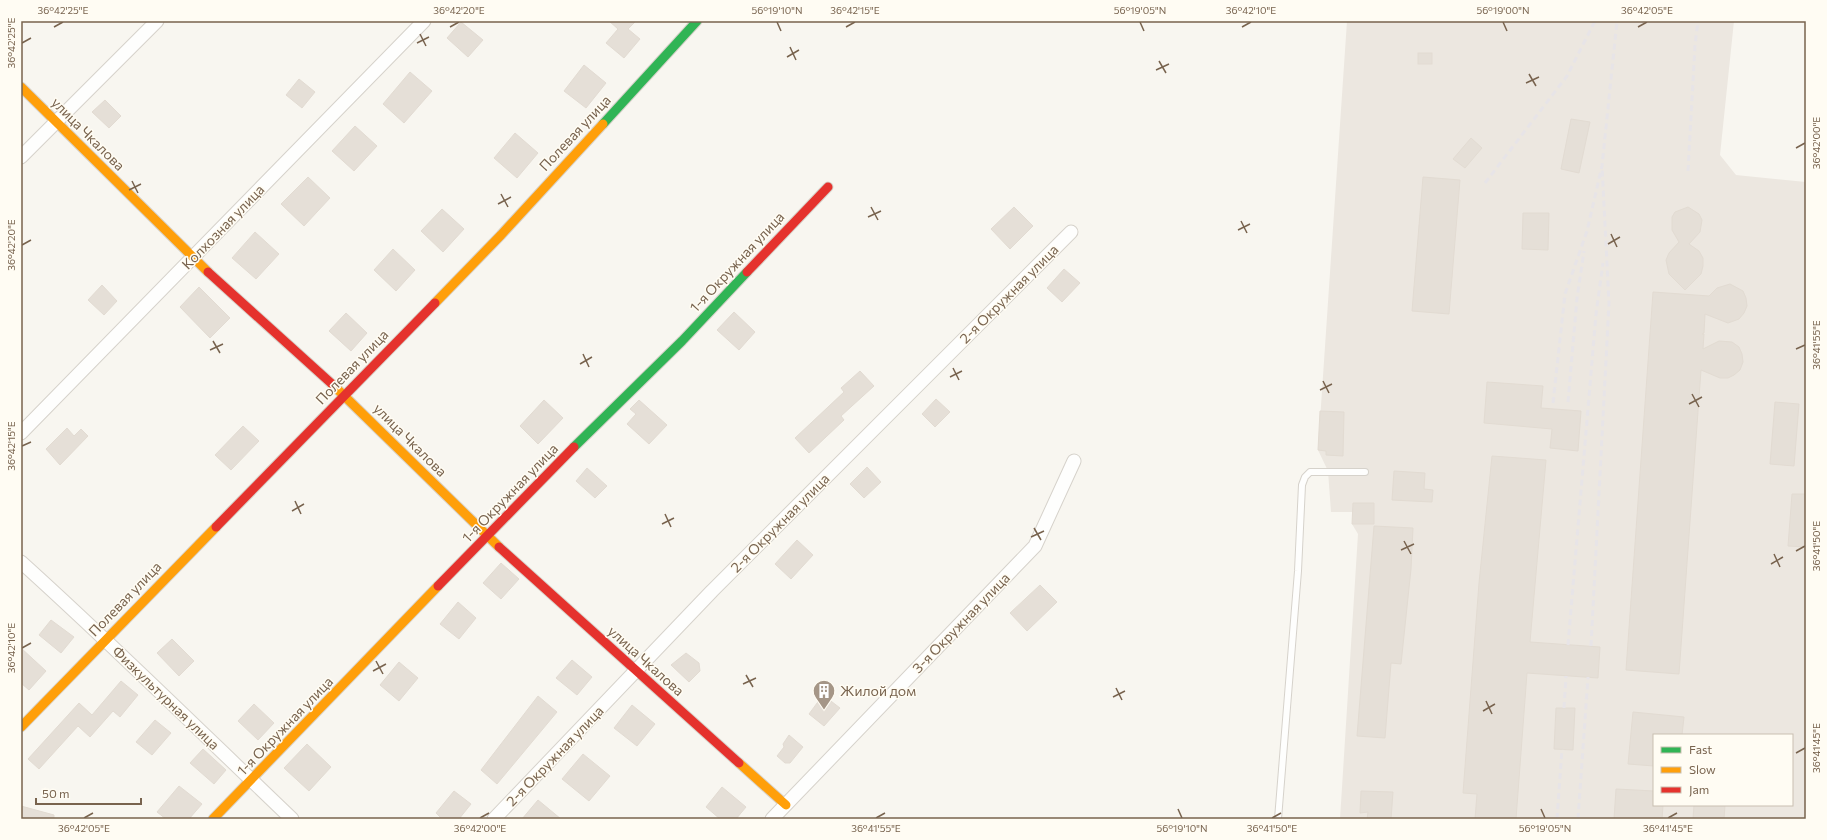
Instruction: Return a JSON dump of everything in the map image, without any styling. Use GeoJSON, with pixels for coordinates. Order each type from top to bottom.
{"type":"FeatureCollection","features":[{"type":"Feature","properties":{"kind":"street"},"geometry":{"type":"LineString","coordinates":[[21,157],[157,21]]}},
{"type":"Feature","properties":{"kind":"street","name":"Колхозная улица"},"geometry":{"type":"LineString","coordinates":[[21,433],[424,21]]}},
{"type":"Feature","properties":{"kind":"street","name":"Полевая улица"},"geometry":{"type":"LineString","coordinates":[[21,728],[500,235],[697,21]]}},
{"type":"Feature","properties":{"kind":"street","name":"улица Чкалова"},"geometry":{"type":"LineString","coordinates":[[21,88],[193,258],[344,395],[487,536],[636,672],[786,805]]}},
{"type":"Feature","properties":{"kind":"street","name":"1-я Окружная улица"},"geometry":{"type":"LineString","coordinates":[[213,819],[487,536],[682,341],[828,187]]}},
{"type":"Feature","properties":{"kind":"street","name":"2-я Окружная улица"},"geometry":{"type":"LineString","coordinates":[[494,819],[712,591],[1071,232]]}},
{"type":"Feature","properties":{"kind":"street","name":"3-я Окружная улица"},"geometry":{"type":"LineString","coordinates":[[772,819],[1035,546],[1074,461]]}},
{"type":"Feature","properties":{"kind":"street","name":"Физкультурная улица"},"geometry":{"type":"LineString","coordinates":[[21,562],[106,639],[144,678],[292,819]]}},
{"type":"Feature","properties":{"kind":"lane"},"geometry":{"type":"LineString","coordinates":[[1278,819],[1298,571],[1302,485],[1305,477],[1310,472],[1365,472]]}},
{"type":"Feature","properties":{"kind":"shaded area"},"geometry":{"type":"Polygon","coordinates":[[[1347,21],[1734,21],[1720,155],[1736,175],[1806,182],[1806,819],[1340,819],[1358,534],[1352,524],[1352,512],[1331,512],[1328,471],[1318,450],[1347,21]]]}},
{"type":"Feature","properties":{"kind":"building"},"geometry":{"type":"Polygon","coordinates":[[[609,21],[636,21],[628,29],[640,39],[624,58],[606,43],[618,29],[609,21]]]}},
{"type":"Feature","properties":{"kind":"building"},"geometry":{"type":"Polygon","coordinates":[[[461,22],[483,40],[468,57],[447,38],[461,22]]]}},
{"type":"Feature","properties":{"kind":"building"},"geometry":{"type":"Polygon","coordinates":[[[1418,53],[1432,53],[1432,64],[1418,64],[1418,53]]]}},
{"type":"Feature","properties":{"kind":"building"},"geometry":{"type":"Polygon","coordinates":[[[584,65],[606,83],[586,108],[564,91],[584,65]]]}},
{"type":"Feature","properties":{"kind":"building"},"geometry":{"type":"Polygon","coordinates":[[[410,72],[432,91],[404,123],[383,104],[410,72]]]}},
{"type":"Feature","properties":{"kind":"building"},"geometry":{"type":"Polygon","coordinates":[[[299,79],[315,92],[302,108],[286,95],[299,79]]]}},
{"type":"Feature","properties":{"kind":"building"},"geometry":{"type":"Polygon","coordinates":[[[105,100],[121,116],[109,128],[92,112],[105,100]]]}},
{"type":"Feature","properties":{"kind":"building"},"geometry":{"type":"Polygon","coordinates":[[[1571,119],[1590,122],[1579,173],[1561,169],[1571,119]]]}},
{"type":"Feature","properties":{"kind":"building"},"geometry":{"type":"Polygon","coordinates":[[[355,126],[377,146],[354,171],[332,151],[355,126]]]}},
{"type":"Feature","properties":{"kind":"building"},"geometry":{"type":"Polygon","coordinates":[[[515,133],[538,153],[517,178],[494,158],[515,133]]]}},
{"type":"Feature","properties":{"kind":"building"},"geometry":{"type":"Polygon","coordinates":[[[1471,138],[1482,148],[1465,168],[1453,159],[1471,138]]]}},
{"type":"Feature","properties":{"kind":"building"},"geometry":{"type":"Polygon","coordinates":[[[308,177],[330,198],[304,226],[281,204],[308,177]]]}},
{"type":"Feature","properties":{"kind":"building"},"geometry":{"type":"Polygon","coordinates":[[[1423,177],[1460,180],[1449,314],[1412,311],[1423,177]]]}},
{"type":"Feature","properties":{"kind":"building"},"geometry":{"type":"Polygon","coordinates":[[[1014,207],[1033,226],[1010,249],[991,229],[1014,207]]]}},
{"type":"Feature","properties":{"kind":"building"},"geometry":{"type":"Polygon","coordinates":[[[1688,207],[1699,214],[1702,220],[1700,232],[1689,244],[1699,251],[1703,258],[1703,266],[1701,274],[1685,290],[1669,274],[1666,260],[1669,253],[1679,242],[1672,230],[1672,217],[1675,212],[1688,207]]]}},
{"type":"Feature","properties":{"kind":"building"},"geometry":{"type":"Polygon","coordinates":[[[442,209],[464,229],[443,252],[421,231],[442,209]]]}},
{"type":"Feature","properties":{"kind":"building"},"geometry":{"type":"Polygon","coordinates":[[[1523,213],[1549,213],[1548,250],[1522,249],[1523,213]]]}},
{"type":"Feature","properties":{"kind":"building"},"geometry":{"type":"Polygon","coordinates":[[[255,232],[279,254],[256,279],[232,258],[255,232]]]}},
{"type":"Feature","properties":{"kind":"building"},"geometry":{"type":"Polygon","coordinates":[[[393,249],[415,270],[396,291],[374,270],[393,249]]]}},
{"type":"Feature","properties":{"kind":"building"},"geometry":{"type":"Polygon","coordinates":[[[1064,269],[1080,283],[1062,302],[1047,288],[1064,269]]]}},
{"type":"Feature","properties":{"kind":"building"},"geometry":{"type":"Polygon","coordinates":[[[1730,284],[1743,291],[1747,306],[1739,319],[1728,323],[1705,314],[1704,333],[1702,334],[1704,334],[1703,349],[1719,341],[1732,342],[1739,347],[1743,362],[1740,370],[1728,378],[1720,378],[1701,370],[1679,674],[1626,670],[1653,292],[1709,296],[1717,288],[1730,284]]]}},
{"type":"Feature","properties":{"kind":"building"},"geometry":{"type":"Polygon","coordinates":[[[102,285],[117,301],[104,315],[88,300],[102,285]]]}},
{"type":"Feature","properties":{"kind":"building"},"geometry":{"type":"Polygon","coordinates":[[[199,287],[230,318],[210,338],[180,307],[199,287]]]}},
{"type":"Feature","properties":{"kind":"building"},"geometry":{"type":"Polygon","coordinates":[[[734,312],[755,332],[739,350],[717,330],[734,312]]]}},
{"type":"Feature","properties":{"kind":"building"},"geometry":{"type":"Polygon","coordinates":[[[346,313],[367,333],[351,351],[329,331],[346,313]]]}},
{"type":"Feature","properties":{"kind":"building"},"geometry":{"type":"Polygon","coordinates":[[[860,371],[874,386],[841,416],[844,420],[809,453],[795,438],[844,392],[841,388],[860,371]]]}},
{"type":"Feature","properties":{"kind":"building"},"geometry":{"type":"Polygon","coordinates":[[[1487,382],[1543,386],[1541,408],[1581,411],[1578,451],[1550,448],[1552,429],[1484,423],[1487,382]]]}},
{"type":"Feature","properties":{"kind":"building"},"geometry":{"type":"Polygon","coordinates":[[[936,399],[950,412],[935,427],[922,414],[936,399]]]}},
{"type":"Feature","properties":{"kind":"building"},"geometry":{"type":"Polygon","coordinates":[[[544,400],[563,418],[538,444],[520,426],[544,400]]]}},
{"type":"Feature","properties":{"kind":"building"},"geometry":{"type":"Polygon","coordinates":[[[639,400],[667,425],[649,444],[627,424],[636,414],[630,409],[639,400]]]}},
{"type":"Feature","properties":{"kind":"building"},"geometry":{"type":"Polygon","coordinates":[[[1775,402],[1799,404],[1794,466],[1770,464],[1775,402]]]}},
{"type":"Feature","properties":{"kind":"building"},"geometry":{"type":"Polygon","coordinates":[[[1320,411],[1344,412],[1343,456],[1326,455],[1326,451],[1318,450],[1320,411]]]}},
{"type":"Feature","properties":{"kind":"building"},"geometry":{"type":"Polygon","coordinates":[[[243,426],[259,441],[231,470],[215,455],[243,426]]]}},
{"type":"Feature","properties":{"kind":"building"},"geometry":{"type":"Polygon","coordinates":[[[67,428],[74,436],[81,429],[88,436],[60,465],[46,449],[67,428]]]}},
{"type":"Feature","properties":{"kind":"building"},"geometry":{"type":"Polygon","coordinates":[[[1492,456],[1546,460],[1530,642],[1600,647],[1598,678],[1527,673],[1516,819],[1475,819],[1477,794],[1463,793],[1479,583],[1492,456]]]}},
{"type":"Feature","properties":{"kind":"building"},"geometry":{"type":"Polygon","coordinates":[[[867,467],[881,482],[864,498],[850,484],[867,467]]]}},
{"type":"Feature","properties":{"kind":"building"},"geometry":{"type":"Polygon","coordinates":[[[587,468],[607,486],[595,498],[576,481],[587,468]]]}},
{"type":"Feature","properties":{"kind":"building"},"geometry":{"type":"Polygon","coordinates":[[[1394,471],[1425,473],[1424,489],[1433,490],[1432,502],[1392,500],[1394,471]]]}},
{"type":"Feature","properties":{"kind":"building"},"geometry":{"type":"Polygon","coordinates":[[[1792,494],[1806,494],[1806,547],[1788,546],[1792,494]]]}},
{"type":"Feature","properties":{"kind":"building"},"geometry":{"type":"Polygon","coordinates":[[[1353,503],[1374,503],[1374,524],[1352,524],[1353,503]]]}},
{"type":"Feature","properties":{"kind":"building"},"geometry":{"type":"Polygon","coordinates":[[[1374,526],[1413,528],[1411,569],[1401,664],[1391,663],[1385,738],[1357,736],[1374,526]]]}},
{"type":"Feature","properties":{"kind":"building"},"geometry":{"type":"Polygon","coordinates":[[[797,540],[813,555],[791,579],[775,564],[797,540]]]}},
{"type":"Feature","properties":{"kind":"building"},"geometry":{"type":"Polygon","coordinates":[[[501,563],[519,579],[501,599],[483,583],[501,563]]]}},
{"type":"Feature","properties":{"kind":"building"},"geometry":{"type":"Polygon","coordinates":[[[1040,585],[1057,602],[1027,631],[1010,613],[1040,585]]]}},
{"type":"Feature","properties":{"kind":"building"},"geometry":{"type":"Polygon","coordinates":[[[458,602],[476,618],[459,639],[440,624],[458,602]]]}},
{"type":"Feature","properties":{"kind":"building"},"geometry":{"type":"Polygon","coordinates":[[[51,620],[74,637],[61,653],[39,635],[51,620]]]}},
{"type":"Feature","properties":{"kind":"building"},"geometry":{"type":"Polygon","coordinates":[[[172,639],[194,661],[179,676],[157,653],[172,639]]]}},
{"type":"Feature","properties":{"kind":"building"},"geometry":{"type":"Polygon","coordinates":[[[21,648],[46,671],[29,690],[21,683],[21,648]]]}},
{"type":"Feature","properties":{"kind":"building"},"geometry":{"type":"Polygon","coordinates":[[[686,653],[699,663],[700,671],[689,682],[671,665],[686,653]]]}},
{"type":"Feature","properties":{"kind":"building"},"geometry":{"type":"Polygon","coordinates":[[[572,660],[592,677],[577,695],[556,678],[572,660]]]}},
{"type":"Feature","properties":{"kind":"building"},"geometry":{"type":"Polygon","coordinates":[[[399,662],[418,678],[399,701],[380,685],[399,662]]]}},
{"type":"Feature","properties":{"kind":"building"},"geometry":{"type":"Polygon","coordinates":[[[121,681],[138,695],[120,717],[113,711],[90,737],[78,726],[39,769],[28,759],[79,703],[92,715],[121,681]]]}},
{"type":"Feature","properties":{"kind":"building","name":"Жилой дом"},"geometry":{"type":"Polygon","coordinates":[[[823,695],[840,708],[824,726],[809,714],[823,695]]]}},
{"type":"Feature","properties":{"kind":"building"},"geometry":{"type":"Polygon","coordinates":[[[538,696],[557,712],[497,784],[481,770],[538,696]]]}},
{"type":"Feature","properties":{"kind":"building"},"geometry":{"type":"Polygon","coordinates":[[[254,704],[274,723],[258,740],[238,721],[254,704]]]}},
{"type":"Feature","properties":{"kind":"building"},"geometry":{"type":"Polygon","coordinates":[[[632,705],[655,724],[637,746],[614,728],[632,705]]]}},
{"type":"Feature","properties":{"kind":"building"},"geometry":{"type":"Polygon","coordinates":[[[1556,708],[1575,708],[1573,750],[1554,749],[1556,708]]]}},
{"type":"Feature","properties":{"kind":"building"},"geometry":{"type":"Polygon","coordinates":[[[1633,712],[1684,717],[1682,734],[1653,734],[1653,766],[1628,764],[1633,712]]]}},
{"type":"Feature","properties":{"kind":"building"},"geometry":{"type":"Polygon","coordinates":[[[155,720],[171,733],[152,755],[136,742],[155,720]]]}},
{"type":"Feature","properties":{"kind":"building"},"geometry":{"type":"Polygon","coordinates":[[[789,735],[803,747],[790,763],[785,763],[777,756],[784,747],[783,744],[789,735]]]}},
{"type":"Feature","properties":{"kind":"building"},"geometry":{"type":"Polygon","coordinates":[[[307,744],[331,767],[309,791],[284,768],[307,744]]]}},
{"type":"Feature","properties":{"kind":"building"},"geometry":{"type":"Polygon","coordinates":[[[203,749],[226,770],[214,784],[190,763],[203,749]]]}},
{"type":"Feature","properties":{"kind":"building"},"geometry":{"type":"Polygon","coordinates":[[[583,754],[610,776],[589,801],[562,779],[583,754]]]}},
{"type":"Feature","properties":{"kind":"building"},"geometry":{"type":"Polygon","coordinates":[[[179,786],[202,804],[189,819],[166,819],[157,812],[179,786]]]}},
{"type":"Feature","properties":{"kind":"building"},"geometry":{"type":"Polygon","coordinates":[[[722,787],[746,807],[736,819],[720,819],[706,807],[722,787]]]}},
{"type":"Feature","properties":{"kind":"building"},"geometry":{"type":"Polygon","coordinates":[[[1616,789],[1653,791],[1653,806],[1663,806],[1662,819],[1614,819],[1616,789]]]}},
{"type":"Feature","properties":{"kind":"building"},"geometry":{"type":"Polygon","coordinates":[[[454,791],[471,804],[459,819],[442,819],[436,813],[454,791]]]}},
{"type":"Feature","properties":{"kind":"building"},"geometry":{"type":"Polygon","coordinates":[[[1361,791],[1393,792],[1391,819],[1367,819],[1368,812],[1360,813],[1361,791]]]}},
{"type":"Feature","properties":{"kind":"building"},"geometry":{"type":"Polygon","coordinates":[[[538,800],[561,819],[522,819],[538,800]]]}},
{"type":"Feature","properties":{"kind":"building"},"geometry":{"type":"Polygon","coordinates":[[[21,806],[54,815],[54,819],[21,819],[21,806]]]}},
{"type":"Feature","properties":{"kind":"building"},"geometry":{"type":"Polygon","coordinates":[[[1694,806],[1725,806],[1724,819],[1693,819],[1694,806]]]}},
{"type":"Feature","properties":{"kind":"railway"},"geometry":{"type":"LineString","coordinates":[[1485,183],[1567,76],[1595,21]]}},
{"type":"Feature","properties":{"kind":"railway"},"geometry":{"type":"LineString","coordinates":[[1553,403],[1565,294],[1587,231],[1602,166],[1617,21]]}},
{"type":"Feature","properties":{"kind":"railway"},"geometry":{"type":"LineString","coordinates":[[1688,171],[1695,45],[1698,21]]}},
{"type":"Feature","properties":{"kind":"railway"},"geometry":{"type":"LineString","coordinates":[[1591,646],[1609,303],[1602,166]]}},
{"type":"Feature","properties":{"kind":"railway"},"geometry":{"type":"LineString","coordinates":[[1568,402],[1577,298],[1584,251]]}},
{"type":"Feature","properties":{"kind":"railway"},"geometry":{"type":"LineString","coordinates":[[1568,645],[1596,314],[1603,263]]}},
{"type":"Feature","properties":{"kind":"railway"},"geometry":{"type":"LineString","coordinates":[[1564,708],[1566,676]]}},
{"type":"Feature","properties":{"kind":"railway"},"geometry":{"type":"LineString","coordinates":[[1578,819],[1588,677]]}},
{"type":"Feature","properties":{"kind":"railway"},"geometry":{"type":"LineString","coordinates":[[1557,819],[1562,749]]}},
{"type":"Feature","properties":{"kind":"traffic: fast"},"geometry":{"type":"LineString","coordinates":[[603,124],[697,21]]}},
{"type":"Feature","properties":{"kind":"traffic: fast"},"geometry":{"type":"LineString","coordinates":[[574,447],[682,341],[747,272]]}},
{"type":"Feature","properties":{"kind":"traffic: slow"},"geometry":{"type":"LineString","coordinates":[[21,87],[208,272]]}},
{"type":"Feature","properties":{"kind":"traffic: slow"},"geometry":{"type":"LineString","coordinates":[[435,303],[501,235],[603,124]]}},
{"type":"Feature","properties":{"kind":"traffic: slow"},"geometry":{"type":"LineString","coordinates":[[332,384],[499,547]]}},
{"type":"Feature","properties":{"kind":"traffic: slow"},"geometry":{"type":"LineString","coordinates":[[21,727],[216,527]]}},
{"type":"Feature","properties":{"kind":"traffic: slow"},"geometry":{"type":"LineString","coordinates":[[213,819],[438,586]]}},
{"type":"Feature","properties":{"kind":"traffic: slow"},"geometry":{"type":"LineString","coordinates":[[739,763],[786,805]]}},
{"type":"Feature","properties":{"kind":"traffic: jam"},"geometry":{"type":"LineString","coordinates":[[747,272],[828,187]]}},
{"type":"Feature","properties":{"kind":"traffic: jam"},"geometry":{"type":"LineString","coordinates":[[208,272],[332,384]]}},
{"type":"Feature","properties":{"kind":"traffic: jam"},"geometry":{"type":"LineString","coordinates":[[216,527],[435,303]]}},
{"type":"Feature","properties":{"kind":"traffic: jam"},"geometry":{"type":"LineString","coordinates":[[438,586],[574,447]]}},
{"type":"Feature","properties":{"kind":"traffic: jam"},"geometry":{"type":"LineString","coordinates":[[499,547],[739,763]]}},
{"type":"Feature","properties":{"kind":"place","name":"Жилой дом"},"geometry":{"type":"Point","coordinates":[824,710]}}]}
